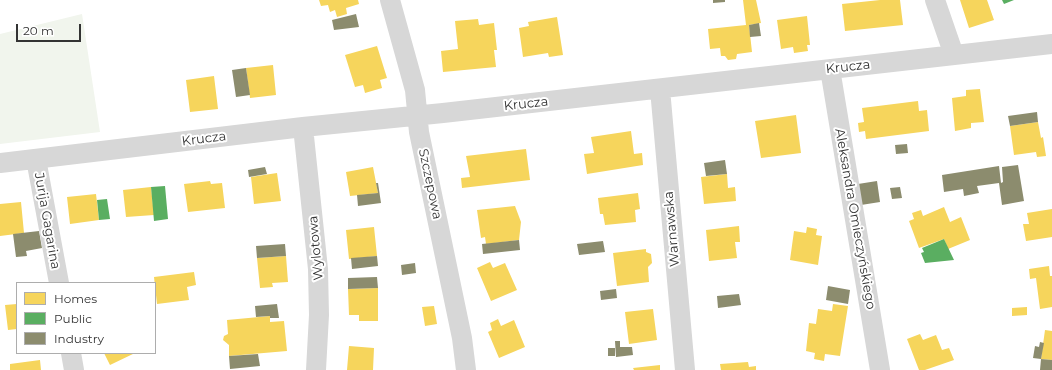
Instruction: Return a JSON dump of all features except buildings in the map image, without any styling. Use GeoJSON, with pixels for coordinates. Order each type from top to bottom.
{"type":"FeatureCollection","features":[{"type":"Feature","properties":{"kind":"street","name":"Szczepowa"},"geometry":{"type":"LineString","coordinates":[[390,0],[415,90],[419,132],[462,338],[466,370]]}},
{"type":"Feature","properties":{"kind":"street"},"geometry":{"type":"LineString","coordinates":[[936,0],[954,55]]}},
{"type":"Feature","properties":{"kind":"street","name":"Krucza"},"geometry":{"type":"LineString","coordinates":[[0,163],[303,127],[418,116],[1052,44]]}},
{"type":"Feature","properties":{"kind":"street","name":"Aleksandra Omieczyńskiego"},"geometry":{"type":"LineString","coordinates":[[830,69],[880,370]]}},
{"type":"Feature","properties":{"kind":"street","name":"Warnawska"},"geometry":{"type":"LineString","coordinates":[[660,89],[685,370]]}},
{"type":"Feature","properties":{"kind":"street","name":"Wylotowa"},"geometry":{"type":"LineString","coordinates":[[303,127],[318,269],[319,315],[316,370]]}},
{"type":"Feature","properties":{"kind":"street","name":"Jurija Gagarina"},"geometry":{"type":"LineString","coordinates":[[36,159],[59,282]]}},
{"type":"Feature","properties":{"kind":"street"},"geometry":{"type":"LineString","coordinates":[[71,354],[74,370]]}},
{"type":"Feature","properties":{"kind":"shaded area"},"geometry":{"type":"Polygon","coordinates":[[[82,14],[100,132],[0,144],[0,34],[82,14]]]}}]}
